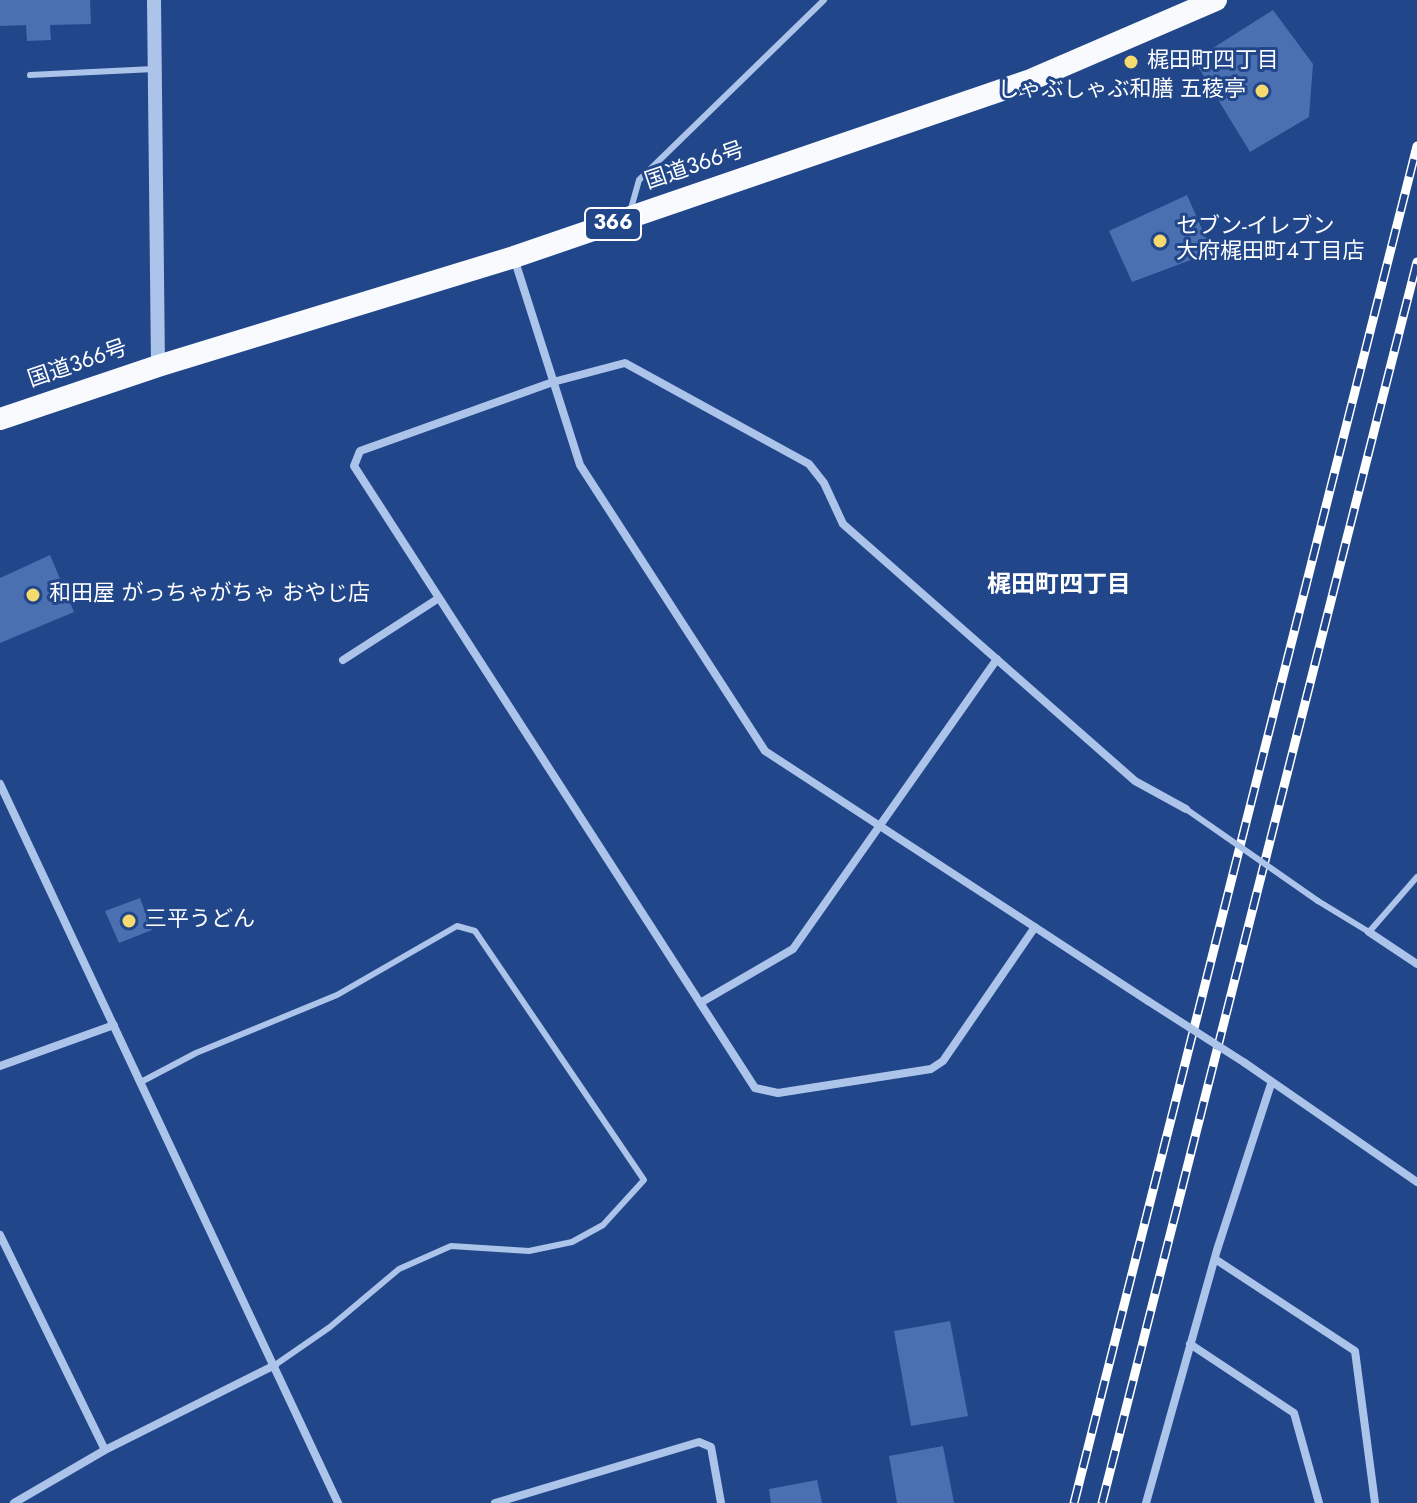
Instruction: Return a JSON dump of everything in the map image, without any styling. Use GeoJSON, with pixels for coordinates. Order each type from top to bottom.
{"type":"FeatureCollection","features":[{"type":"Feature","properties":{"kind":"highway","name":"国道366号"},"geometry":{"type":"LineString","coordinates":[[0,419],[158,366],[628,219],[1028,81],[1216,0]]}},
{"type":"Feature","properties":{"kind":"street"},"geometry":{"type":"LineString","coordinates":[[154,0],[158,366]]}},
{"type":"Feature","properties":{"kind":"street"},"geometry":{"type":"LineString","coordinates":[[514,257],[580,465],[765,751],[1245,1063],[1271,1084],[1417,1182]]}},
{"type":"Feature","properties":{"kind":"street"},"geometry":{"type":"LineString","coordinates":[[1035,927],[943,1061],[931,1069],[778,1093],[755,1088],[354,466],[360,451],[553,382],[625,363],[809,464],[824,483],[843,524],[1135,781],[1186,809]]}},
{"type":"Feature","properties":{"kind":"street"},"geometry":{"type":"LineString","coordinates":[[343,660],[439,598]]}},
{"type":"Feature","properties":{"kind":"street"},"geometry":{"type":"LineString","coordinates":[[700,1003],[793,949],[997,659]]}},
{"type":"Feature","properties":{"kind":"street"},"geometry":{"type":"LineString","coordinates":[[0,784],[338,1503]]}},
{"type":"Feature","properties":{"kind":"street"},"geometry":{"type":"LineString","coordinates":[[1369,932],[1417,964]]}},
{"type":"Feature","properties":{"kind":"street"},"geometry":{"type":"LineString","coordinates":[[0,1066],[114,1025]]}},
{"type":"Feature","properties":{"kind":"street"},"geometry":{"type":"LineString","coordinates":[[1146,1503],[1215,1259],[1271,1084]]}},
{"type":"Feature","properties":{"kind":"street"},"geometry":{"type":"LineString","coordinates":[[0,1235],[105,1450]]}},
{"type":"Feature","properties":{"kind":"street"},"geometry":{"type":"LineString","coordinates":[[1215,1259],[1355,1351],[1375,1503]]}},
{"type":"Feature","properties":{"kind":"street"},"geometry":{"type":"LineString","coordinates":[[1190,1344],[1294,1413],[1319,1503]]}},
{"type":"Feature","properties":{"kind":"street"},"geometry":{"type":"LineString","coordinates":[[14,1503],[105,1450],[275,1365]]}},
{"type":"Feature","properties":{"kind":"street"},"geometry":{"type":"LineString","coordinates":[[495,1503],[699,1442],[711,1447],[721,1503]]}},
{"type":"Feature","properties":{"kind":"lane"},"geometry":{"type":"LineString","coordinates":[[628,219],[639,180],[824,0]]}},
{"type":"Feature","properties":{"kind":"lane"},"geometry":{"type":"LineString","coordinates":[[30,75],[154,69]]}},
{"type":"Feature","properties":{"kind":"lane"},"geometry":{"type":"LineString","coordinates":[[1186,809],[1318,901],[1369,932],[1417,877]]}},
{"type":"Feature","properties":{"kind":"lane"},"geometry":{"type":"LineString","coordinates":[[141,1082],[196,1053],[337,995],[457,926],[475,931],[644,1180],[603,1225],[572,1242],[529,1251],[451,1246],[399,1269],[330,1327],[275,1365]]}},
{"type":"Feature","properties":{"kind":"building"},"geometry":{"type":"Polygon","coordinates":[[[0,0],[90,0],[91,24],[50,25],[51,40],[27,41],[26,25],[0,26],[0,0]]]}},
{"type":"Feature","properties":{"kind":"building","name":"しゃぶしゃぶ和膳 五稜亭"},"geometry":{"type":"Polygon","coordinates":[[[1273,10],[1313,64],[1309,117],[1250,152],[1194,60],[1273,10]]]}},
{"type":"Feature","properties":{"kind":"building","name":"セブン-イレブン 大府梶田町４丁目店"},"geometry":{"type":"Polygon","coordinates":[[[1187,195],[1212,252],[1132,282],[1109,231],[1187,195]]]}},
{"type":"Feature","properties":{"kind":"building","name":"和田屋 がっちゃがちゃ おやじ店"},"geometry":{"type":"Polygon","coordinates":[[[50,555],[74,612],[0,643],[0,578],[50,555]]]}},
{"type":"Feature","properties":{"kind":"building","name":"三平うどん"},"geometry":{"type":"Polygon","coordinates":[[[140,898],[152,930],[119,943],[105,911],[140,898]]]}},
{"type":"Feature","properties":{"kind":"building"},"geometry":{"type":"Polygon","coordinates":[[[950,1321],[968,1416],[911,1426],[894,1331],[950,1321]]]}},
{"type":"Feature","properties":{"kind":"building"},"geometry":{"type":"Polygon","coordinates":[[[943,1446],[954,1503],[897,1503],[889,1456],[943,1446]]]}},
{"type":"Feature","properties":{"kind":"building"},"geometry":{"type":"Polygon","coordinates":[[[817,1480],[822,1503],[771,1503],[769,1489],[817,1480]]]}},
{"type":"Feature","properties":{"kind":"railway"},"geometry":{"type":"LineString","coordinates":[[1074,1503],[1417,146]]}},
{"type":"Feature","properties":{"kind":"railway"},"geometry":{"type":"LineString","coordinates":[[1102,1503],[1417,262]]}},
{"type":"Feature","properties":{"kind":"place","name":"梶田町四丁目"},"geometry":{"type":"Point","coordinates":[1131,62]}},
{"type":"Feature","properties":{"kind":"place","name":"しゃぶしゃぶ和膳 五稜亭"},"geometry":{"type":"Point","coordinates":[1262,91]}},
{"type":"Feature","properties":{"kind":"place","name":"セブン-イレブン 大府梶田町４丁目店"},"geometry":{"type":"Point","coordinates":[1160,241]}},
{"type":"Feature","properties":{"kind":"place","name":"和田屋 がっちゃがちゃ おやじ店"},"geometry":{"type":"Point","coordinates":[33,595]}},
{"type":"Feature","properties":{"kind":"place","name":"三平うどん"},"geometry":{"type":"Point","coordinates":[129,921]}},
{"type":"Feature","properties":{"kind":"district","name":"梶田町四丁目"},"geometry":{"type":"Point","coordinates":[1059,586]}}]}
